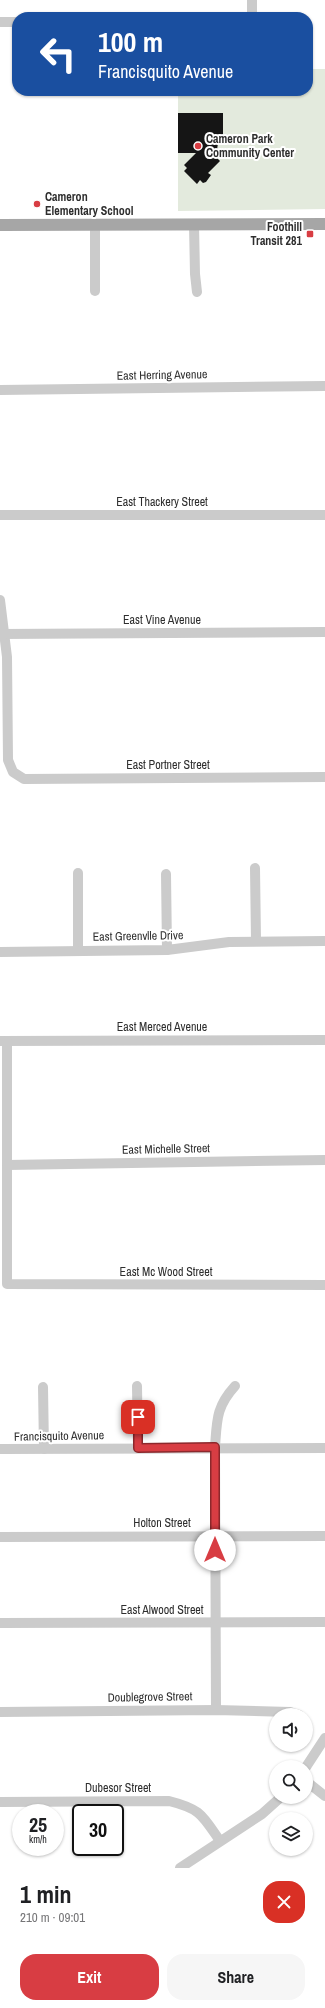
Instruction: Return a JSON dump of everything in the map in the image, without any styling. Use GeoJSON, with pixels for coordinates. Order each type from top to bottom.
{"type":"FeatureCollection","features":[{"type":"Feature","properties":{"kind":"main road"},"geometry":{"type":"LineString","coordinates":[[0,225],[325,224]]}},
{"type":"Feature","properties":{"kind":"street"},"geometry":{"type":"LineString","coordinates":[[252,0],[252,12]]}},
{"type":"Feature","properties":{"kind":"street"},"geometry":{"type":"LineString","coordinates":[[0,22],[12,22]]}},
{"type":"Feature","properties":{"kind":"street"},"geometry":{"type":"LineString","coordinates":[[194,224],[197,292]]}},
{"type":"Feature","properties":{"kind":"street"},"geometry":{"type":"LineString","coordinates":[[95,225],[95,291]]}},
{"type":"Feature","properties":{"kind":"street","name":"East Herring Avenue"},"geometry":{"type":"LineString","coordinates":[[0,390],[325,386]]}},
{"type":"Feature","properties":{"kind":"street","name":"East Thackery Street"},"geometry":{"type":"LineString","coordinates":[[0,515],[325,515]]}},
{"type":"Feature","properties":{"kind":"street"},"geometry":{"type":"LineString","coordinates":[[0,600],[2,634]]}},
{"type":"Feature","properties":{"kind":"street","name":"East Vine Avenue"},"geometry":{"type":"LineString","coordinates":[[2,634],[325,632]]}},
{"type":"Feature","properties":{"kind":"street","name":"East Portner Street"},"geometry":{"type":"LineString","coordinates":[[2,634],[7,657],[8,760],[13,772],[24,779],[325,777]]}},
{"type":"Feature","properties":{"kind":"street"},"geometry":{"type":"LineString","coordinates":[[255,868],[256,941]]}},
{"type":"Feature","properties":{"kind":"street"},"geometry":{"type":"LineString","coordinates":[[78,873],[78,950]]}},
{"type":"Feature","properties":{"kind":"street"},"geometry":{"type":"LineString","coordinates":[[166,874],[167,950]]}},
{"type":"Feature","properties":{"kind":"street","name":"East Greenvlle Drive"},"geometry":{"type":"LineString","coordinates":[[0,952],[167,950],[229,942],[325,941]]}},
{"type":"Feature","properties":{"kind":"street","name":"East Merced Avenue"},"geometry":{"type":"LineString","coordinates":[[4,1041],[325,1040]]}},
{"type":"Feature","properties":{"kind":"street"},"geometry":{"type":"LineString","coordinates":[[4,1041],[7,1165]]}},
{"type":"Feature","properties":{"kind":"street","name":"East Michelle Street"},"geometry":{"type":"LineString","coordinates":[[7,1165],[325,1160]]}},
{"type":"Feature","properties":{"kind":"street","name":"East Mc Wood Street"},"geometry":{"type":"LineString","coordinates":[[7,1165],[7,1284],[325,1285]]}},
{"type":"Feature","properties":{"kind":"street"},"geometry":{"type":"LineString","coordinates":[[137,1386],[138,1448]]}},
{"type":"Feature","properties":{"kind":"street"},"geometry":{"type":"LineString","coordinates":[[216,1710],[215,1447],[217,1418],[224,1398],[235,1386]]}},
{"type":"Feature","properties":{"kind":"street"},"geometry":{"type":"LineString","coordinates":[[42,1387],[44,1449]]}},
{"type":"Feature","properties":{"kind":"street","name":"Francisquito Avenue"},"geometry":{"type":"LineString","coordinates":[[0,1449],[215,1447],[325,1448]]}},
{"type":"Feature","properties":{"kind":"street","name":"Holton Street"},"geometry":{"type":"LineString","coordinates":[[0,1537],[325,1536]]}},
{"type":"Feature","properties":{"kind":"street","name":"East Alwood Street"},"geometry":{"type":"LineString","coordinates":[[0,1623],[325,1622]]}},
{"type":"Feature","properties":{"kind":"street","name":"Doublegrove Street"},"geometry":{"type":"LineString","coordinates":[[0,1712],[216,1710],[269,1711]]}},
{"type":"Feature","properties":{"kind":"street"},"geometry":{"type":"LineString","coordinates":[[311,1760],[325,1738]]}},
{"type":"Feature","properties":{"kind":"street"},"geometry":{"type":"LineString","coordinates":[[313,1787],[325,1796]]}},
{"type":"Feature","properties":{"kind":"street","name":"Dubesor Street"},"geometry":{"type":"LineString","coordinates":[[0,1802],[169,1801],[184,1805],[201,1813],[220,1841]]}},
{"type":"Feature","properties":{"kind":"street"},"geometry":{"type":"LineString","coordinates":[[180,1868],[262,1814],[273,1804]]}},
{"type":"Feature","properties":{"kind":"shaded area"},"geometry":{"type":"Polygon","coordinates":[[[313,69],[325,69],[325,209],[178,211],[178,96],[313,96],[313,69]]]}},
{"type":"Feature","properties":{"kind":"building","name":"Cameron Park Community Center"},"geometry":{"type":"Polygon","coordinates":[[[178,113],[223,113],[223,143],[218,143],[216,157],[220,161],[208,173],[211,175],[206,182],[203,183],[200,180],[197,184],[184,171],[187,168],[184,165],[196,153],[178,153],[178,113]]]}},
{"type":"Feature","properties":{"kind":"place","name":"Cameron Park Community Center"},"geometry":{"type":"Point","coordinates":[198,146]}},
{"type":"Feature","properties":{"kind":"place","name":"Cameron Elementary School"},"geometry":{"type":"Point","coordinates":[37,204]}},
{"type":"Feature","properties":{"kind":"place","name":"Foothill Transit 281"},"geometry":{"type":"Point","coordinates":[310,234]}},
{"type":"Feature","properties":{"kind":"route"},"geometry":{"type":"LineString","coordinates":[[138,1417],[138,1448],[215,1447],[215,1550]]}}]}
